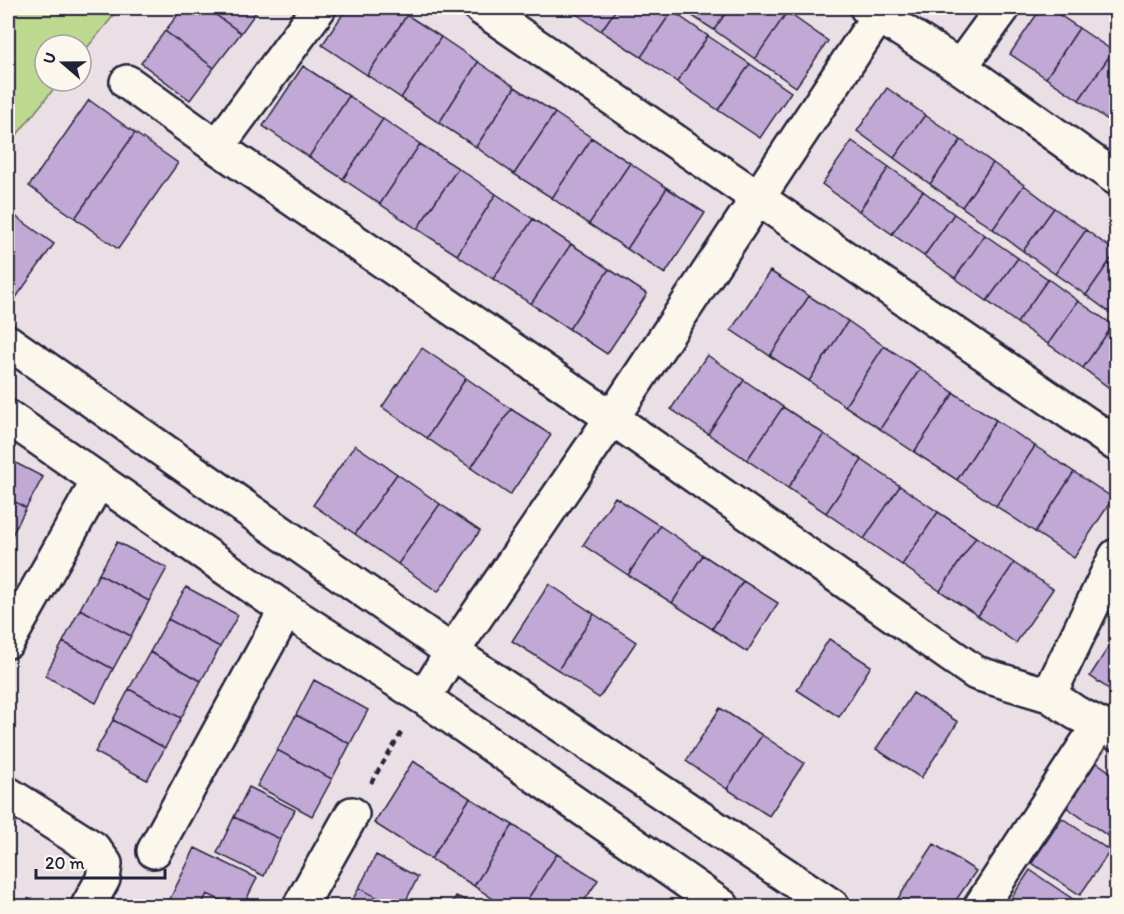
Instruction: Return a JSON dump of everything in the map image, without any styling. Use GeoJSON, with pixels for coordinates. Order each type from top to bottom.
{"type":"FeatureCollection","features":[{"type":"Feature","properties":{"kind":"street"},"geometry":{"type":"LineString","coordinates":[[217,147],[318,8]]}},
{"type":"Feature","properties":{"kind":"street"},"geometry":{"type":"LineString","coordinates":[[481,8],[1116,444]]}},
{"type":"Feature","properties":{"kind":"street"},"geometry":{"type":"LineString","coordinates":[[960,67],[1003,8]]}},
{"type":"Feature","properties":{"kind":"street"},"geometry":{"type":"LineString","coordinates":[[424,698],[452,652],[612,418],[758,198],[873,11],[960,67],[1116,178]]}},
{"type":"Feature","properties":{"kind":"street"},"geometry":{"type":"LineString","coordinates":[[127,82],[217,147],[612,418],[976,673],[1049,695],[1076,713],[1108,729],[981,906]]}},
{"type":"Feature","properties":{"kind":"street"},"geometry":{"type":"LineString","coordinates":[[8,342],[452,652],[832,906]]}},
{"type":"Feature","properties":{"kind":"street"},"geometry":{"type":"LineString","coordinates":[[8,417],[286,610],[424,698],[722,906]]}},
{"type":"Feature","properties":{"kind":"street"},"geometry":{"type":"LineString","coordinates":[[8,641],[99,480]]}},
{"type":"Feature","properties":{"kind":"street"},"geometry":{"type":"LineString","coordinates":[[1049,695],[1116,556]]}},
{"type":"Feature","properties":{"kind":"street"},"geometry":{"type":"LineString","coordinates":[[154,851],[286,610]]}},
{"type":"Feature","properties":{"kind":"street"},"geometry":{"type":"LineString","coordinates":[[8,794],[93,848],[105,864],[104,879],[88,906]]}},
{"type":"Feature","properties":{"kind":"street"},"geometry":{"type":"LineString","coordinates":[[300,906],[352,814]]}},
{"type":"Feature","properties":{"kind":"path"},"geometry":{"type":"LineString","coordinates":[[352,814],[424,698]]}},
{"type":"Feature","properties":{"kind":"green space"},"geometry":{"type":"Polygon","coordinates":[[[8,8],[120,8],[93,41],[93,33],[33,33],[33,93],[50,93],[8,146],[8,8]]]}},
{"type":"Feature","properties":{"kind":"building"},"geometry":{"type":"Polygon","coordinates":[[[183,8],[206,8],[241,33],[214,68],[165,31],[183,8]]]}},
{"type":"Feature","properties":{"kind":"building"},"geometry":{"type":"Polygon","coordinates":[[[206,8],[259,8],[241,33],[206,8]]]}},
{"type":"Feature","properties":{"kind":"building"},"geometry":{"type":"Polygon","coordinates":[[[347,8],[395,8],[407,15],[367,75],[322,45],[347,8]]]}},
{"type":"Feature","properties":{"kind":"building"},"geometry":{"type":"Polygon","coordinates":[[[568,8],[617,8],[601,31],[568,8]]]}},
{"type":"Feature","properties":{"kind":"building"},"geometry":{"type":"Polygon","coordinates":[[[617,8],[667,8],[672,11],[641,57],[601,31],[617,8]]]}},
{"type":"Feature","properties":{"kind":"building"},"geometry":{"type":"Polygon","coordinates":[[[680,8],[729,8],[714,30],[680,8]]]}},
{"type":"Feature","properties":{"kind":"building"},"geometry":{"type":"Polygon","coordinates":[[[729,8],[780,8],[787,12],[755,59],[714,30],[729,8]]]}},
{"type":"Feature","properties":{"kind":"building"},"geometry":{"type":"Polygon","coordinates":[[[1041,8],[1049,8],[1079,28],[1046,78],[1010,54],[1041,8]]]}},
{"type":"Feature","properties":{"kind":"building"},"geometry":{"type":"Polygon","coordinates":[[[1098,8],[1116,8],[1116,21],[1098,8]]]}},
{"type":"Feature","properties":{"kind":"building"},"geometry":{"type":"Polygon","coordinates":[[[672,11],[708,36],[677,82],[641,57],[672,11]]]}},
{"type":"Feature","properties":{"kind":"building"},"geometry":{"type":"Polygon","coordinates":[[[787,12],[828,41],[796,87],[755,59],[787,12]]]}},
{"type":"Feature","properties":{"kind":"building"},"geometry":{"type":"Polygon","coordinates":[[[407,15],[441,37],[401,98],[367,75],[407,15]]]}},
{"type":"Feature","properties":{"kind":"building"},"geometry":{"type":"Polygon","coordinates":[[[1079,28],[1113,51],[1079,100],[1046,78],[1079,28]]]}},
{"type":"Feature","properties":{"kind":"building"},"geometry":{"type":"Polygon","coordinates":[[[165,31],[214,68],[190,100],[141,63],[165,31]]]}},
{"type":"Feature","properties":{"kind":"building"},"geometry":{"type":"Polygon","coordinates":[[[708,36],[750,64],[718,110],[677,82],[708,36]]]}},
{"type":"Feature","properties":{"kind":"building"},"geometry":{"type":"Polygon","coordinates":[[[441,37],[478,62],[439,123],[401,98],[441,37]]]}},
{"type":"Feature","properties":{"kind":"building"},"geometry":{"type":"Polygon","coordinates":[[[1113,51],[1116,53],[1116,114],[1111,122],[1079,100],[1113,51]]]}},
{"type":"Feature","properties":{"kind":"building"},"geometry":{"type":"Polygon","coordinates":[[[478,62],[515,87],[476,147],[439,123],[478,62]]]}},
{"type":"Feature","properties":{"kind":"building"},"geometry":{"type":"Polygon","coordinates":[[[750,64],[791,92],[760,138],[718,110],[750,64]]]}},
{"type":"Feature","properties":{"kind":"building"},"geometry":{"type":"Polygon","coordinates":[[[303,66],[349,96],[309,157],[263,126],[303,66]]]}},
{"type":"Feature","properties":{"kind":"building"},"geometry":{"type":"Polygon","coordinates":[[[515,87],[555,113],[514,174],[476,147],[515,87]]]}},
{"type":"Feature","properties":{"kind":"building"},"geometry":{"type":"Polygon","coordinates":[[[887,88],[925,115],[894,158],[857,131],[887,88]]]}},
{"type":"Feature","properties":{"kind":"building"},"geometry":{"type":"Polygon","coordinates":[[[349,96],[383,119],[343,179],[309,157],[349,96]]]}},
{"type":"Feature","properties":{"kind":"building"},"geometry":{"type":"Polygon","coordinates":[[[89,100],[135,133],[75,218],[29,186],[89,100]]]}},
{"type":"Feature","properties":{"kind":"building"},"geometry":{"type":"Polygon","coordinates":[[[555,113],[592,138],[552,198],[514,174],[555,113]]]}},
{"type":"Feature","properties":{"kind":"building"},"geometry":{"type":"Polygon","coordinates":[[[1116,114],[1116,126],[1111,122],[1116,114]]]}},
{"type":"Feature","properties":{"kind":"building"},"geometry":{"type":"Polygon","coordinates":[[[925,115],[961,140],[930,184],[894,158],[925,115]]]}},
{"type":"Feature","properties":{"kind":"building"},"geometry":{"type":"Polygon","coordinates":[[[383,119],[420,144],[380,204],[343,179],[383,119]]]}},
{"type":"Feature","properties":{"kind":"building"},"geometry":{"type":"Polygon","coordinates":[[[135,133],[178,163],[118,249],[75,218],[135,133]]]}},
{"type":"Feature","properties":{"kind":"building"},"geometry":{"type":"Polygon","coordinates":[[[592,138],[630,163],[589,224],[552,198],[592,138]]]}},
{"type":"Feature","properties":{"kind":"building"},"geometry":{"type":"Polygon","coordinates":[[[961,140],[993,163],[962,207],[930,184],[961,140]]]}},
{"type":"Feature","properties":{"kind":"building"},"geometry":{"type":"Polygon","coordinates":[[[852,141],[889,167],[859,211],[822,184],[852,141]]]}},
{"type":"Feature","properties":{"kind":"building"},"geometry":{"type":"Polygon","coordinates":[[[420,144],[458,168],[417,229],[380,204],[420,144]]]}},
{"type":"Feature","properties":{"kind":"building"},"geometry":{"type":"Polygon","coordinates":[[[630,163],[667,188],[627,249],[589,224],[630,163]]]}},
{"type":"Feature","properties":{"kind":"building"},"geometry":{"type":"Polygon","coordinates":[[[993,163],[1024,185],[993,229],[962,207],[993,163]]]}},
{"type":"Feature","properties":{"kind":"building"},"geometry":{"type":"Polygon","coordinates":[[[889,167],[923,191],[892,234],[859,211],[889,167]]]}},
{"type":"Feature","properties":{"kind":"building"},"geometry":{"type":"Polygon","coordinates":[[[458,168],[496,194],[457,255],[417,229],[458,168]]]}},
{"type":"Feature","properties":{"kind":"building"},"geometry":{"type":"Polygon","coordinates":[[[1024,185],[1054,208],[1023,251],[993,229],[1024,185]]]}},
{"type":"Feature","properties":{"kind":"building"},"geometry":{"type":"Polygon","coordinates":[[[667,188],[705,213],[665,274],[627,249],[667,188]]]}},
{"type":"Feature","properties":{"kind":"building"},"geometry":{"type":"Polygon","coordinates":[[[923,191],[954,214],[924,256],[892,234],[923,191]]]}},
{"type":"Feature","properties":{"kind":"building"},"geometry":{"type":"Polygon","coordinates":[[[496,194],[533,219],[493,279],[457,255],[496,194]]]}},
{"type":"Feature","properties":{"kind":"building"},"geometry":{"type":"Polygon","coordinates":[[[1054,208],[1086,230],[1055,274],[1023,251],[1054,208]]]}},
{"type":"Feature","properties":{"kind":"building"},"geometry":{"type":"Polygon","coordinates":[[[8,211],[54,244],[8,309],[8,211]]]}},
{"type":"Feature","properties":{"kind":"building"},"geometry":{"type":"Polygon","coordinates":[[[954,214],[985,235],[955,278],[924,256],[954,214]]]}},
{"type":"Feature","properties":{"kind":"building"},"geometry":{"type":"Polygon","coordinates":[[[533,219],[571,244],[531,304],[493,279],[533,219]]]}},
{"type":"Feature","properties":{"kind":"building"},"geometry":{"type":"Polygon","coordinates":[[[1086,230],[1116,252],[1086,295],[1055,274],[1086,230]]]}},
{"type":"Feature","properties":{"kind":"building"},"geometry":{"type":"Polygon","coordinates":[[[985,235],[1018,258],[987,301],[955,278],[985,235]]]}},
{"type":"Feature","properties":{"kind":"building"},"geometry":{"type":"Polygon","coordinates":[[[571,244],[609,269],[569,329],[531,304],[571,244]]]}},
{"type":"Feature","properties":{"kind":"building"},"geometry":{"type":"Polygon","coordinates":[[[1116,252],[1116,317],[1086,295],[1116,252]]]}},
{"type":"Feature","properties":{"kind":"building"},"geometry":{"type":"Polygon","coordinates":[[[1018,258],[1048,279],[1017,323],[987,301],[1018,258]]]}},
{"type":"Feature","properties":{"kind":"building"},"geometry":{"type":"Polygon","coordinates":[[[609,269],[647,294],[607,354],[569,329],[609,269]]]}},
{"type":"Feature","properties":{"kind":"building"},"geometry":{"type":"Polygon","coordinates":[[[770,271],[809,296],[770,356],[731,330],[770,271]]]}},
{"type":"Feature","properties":{"kind":"building"},"geometry":{"type":"Polygon","coordinates":[[[1048,279],[1078,301],[1048,344],[1017,323],[1048,279]]]}},
{"type":"Feature","properties":{"kind":"building"},"geometry":{"type":"Polygon","coordinates":[[[809,296],[848,321],[809,381],[770,356],[809,296]]]}},
{"type":"Feature","properties":{"kind":"building"},"geometry":{"type":"Polygon","coordinates":[[[1078,301],[1113,325],[1083,368],[1048,344],[1078,301]]]}},
{"type":"Feature","properties":{"kind":"building"},"geometry":{"type":"Polygon","coordinates":[[[848,321],[884,346],[845,406],[809,381],[848,321]]]}},
{"type":"Feature","properties":{"kind":"building"},"geometry":{"type":"Polygon","coordinates":[[[1113,325],[1116,328],[1116,393],[1083,368],[1113,325]]]}},
{"type":"Feature","properties":{"kind":"building"},"geometry":{"type":"Polygon","coordinates":[[[884,346],[920,369],[880,429],[845,406],[884,346]]]}},
{"type":"Feature","properties":{"kind":"building"},"geometry":{"type":"Polygon","coordinates":[[[422,348],[466,378],[427,438],[382,407],[422,348]]]}},
{"type":"Feature","properties":{"kind":"building"},"geometry":{"type":"Polygon","coordinates":[[[707,355],[744,380],[708,434],[671,409],[707,355]]]}},
{"type":"Feature","properties":{"kind":"building"},"geometry":{"type":"Polygon","coordinates":[[[920,369],[954,393],[914,452],[880,429],[920,369]]]}},
{"type":"Feature","properties":{"kind":"building"},"geometry":{"type":"Polygon","coordinates":[[[466,378],[511,409],[471,468],[427,438],[466,378]]]}},
{"type":"Feature","properties":{"kind":"building"},"geometry":{"type":"Polygon","coordinates":[[[744,380],[783,407],[747,460],[708,434],[744,380]]]}},
{"type":"Feature","properties":{"kind":"building"},"geometry":{"type":"Polygon","coordinates":[[[954,393],[996,420],[957,480],[914,452],[954,393]]]}},
{"type":"Feature","properties":{"kind":"building"},"geometry":{"type":"Polygon","coordinates":[[[783,407],[824,434],[788,488],[747,460],[783,407]]]}},
{"type":"Feature","properties":{"kind":"building"},"geometry":{"type":"Polygon","coordinates":[[[511,409],[551,435],[510,495],[471,468],[511,409]]]}},
{"type":"Feature","properties":{"kind":"building"},"geometry":{"type":"Polygon","coordinates":[[[996,420],[1035,446],[996,506],[957,480],[996,420]]]}},
{"type":"Feature","properties":{"kind":"building"},"geometry":{"type":"Polygon","coordinates":[[[824,434],[862,460],[826,513],[788,488],[824,434]]]}},
{"type":"Feature","properties":{"kind":"building"},"geometry":{"type":"Polygon","coordinates":[[[355,445],[397,474],[355,534],[313,505],[355,445]]]}},
{"type":"Feature","properties":{"kind":"building"},"geometry":{"type":"Polygon","coordinates":[[[1035,446],[1074,472],[1035,532],[996,506],[1035,446]]]}},
{"type":"Feature","properties":{"kind":"building"},"geometry":{"type":"Polygon","coordinates":[[[8,459],[43,477],[26,508],[8,498],[8,459]]]}},
{"type":"Feature","properties":{"kind":"building"},"geometry":{"type":"Polygon","coordinates":[[[862,460],[900,486],[864,539],[826,513],[862,460]]]}},
{"type":"Feature","properties":{"kind":"building"},"geometry":{"type":"Polygon","coordinates":[[[1074,472],[1113,498],[1074,558],[1035,532],[1074,472]]]}},
{"type":"Feature","properties":{"kind":"building"},"geometry":{"type":"Polygon","coordinates":[[[397,474],[440,504],[398,564],[355,534],[397,474]]]}},
{"type":"Feature","properties":{"kind":"building"},"geometry":{"type":"Polygon","coordinates":[[[900,486],[938,512],[902,565],[864,539],[900,486]]]}},
{"type":"Feature","properties":{"kind":"building"},"geometry":{"type":"Polygon","coordinates":[[[615,497],[660,526],[628,575],[583,545],[615,497]]]}},
{"type":"Feature","properties":{"kind":"building"},"geometry":{"type":"Polygon","coordinates":[[[8,498],[26,508],[8,543],[8,498]]]}},
{"type":"Feature","properties":{"kind":"building"},"geometry":{"type":"Polygon","coordinates":[[[440,504],[480,531],[438,592],[398,564],[440,504]]]}},
{"type":"Feature","properties":{"kind":"building"},"geometry":{"type":"Polygon","coordinates":[[[938,512],[976,537],[940,591],[902,565],[938,512]]]}},
{"type":"Feature","properties":{"kind":"building"},"geometry":{"type":"Polygon","coordinates":[[[660,526],[703,555],[672,603],[628,575],[660,526]]]}},
{"type":"Feature","properties":{"kind":"building"},"geometry":{"type":"Polygon","coordinates":[[[976,537],[1014,563],[978,616],[940,591],[976,537]]]}},
{"type":"Feature","properties":{"kind":"building"},"geometry":{"type":"Polygon","coordinates":[[[117,542],[167,568],[149,601],[99,574],[117,542]]]}},
{"type":"Feature","properties":{"kind":"building"},"geometry":{"type":"Polygon","coordinates":[[[703,555],[743,581],[712,629],[672,603],[703,555]]]}},
{"type":"Feature","properties":{"kind":"building"},"geometry":{"type":"Polygon","coordinates":[[[1014,563],[1053,589],[1016,643],[978,616],[1014,563]]]}},
{"type":"Feature","properties":{"kind":"building"},"geometry":{"type":"Polygon","coordinates":[[[99,574],[149,601],[131,636],[80,609],[99,574]]]}},
{"type":"Feature","properties":{"kind":"building"},"geometry":{"type":"Polygon","coordinates":[[[743,581],[778,603],[747,652],[712,629],[743,581]]]}},
{"type":"Feature","properties":{"kind":"building"},"geometry":{"type":"Polygon","coordinates":[[[549,584],[594,614],[558,670],[512,641],[549,584]]]}},
{"type":"Feature","properties":{"kind":"building"},"geometry":{"type":"Polygon","coordinates":[[[186,587],[238,615],[220,647],[168,619],[186,587]]]}},
{"type":"Feature","properties":{"kind":"building"},"geometry":{"type":"Polygon","coordinates":[[[80,609],[131,636],[113,669],[63,642],[80,609]]]}},
{"type":"Feature","properties":{"kind":"building"},"geometry":{"type":"Polygon","coordinates":[[[594,614],[636,642],[599,698],[558,670],[594,614]]]}},
{"type":"Feature","properties":{"kind":"building"},"geometry":{"type":"Polygon","coordinates":[[[168,619],[220,647],[201,681],[150,652],[168,619]]]}},
{"type":"Feature","properties":{"kind":"building"},"geometry":{"type":"Polygon","coordinates":[[[1116,621],[1116,636],[1110,631],[1116,621]]]}},
{"type":"Feature","properties":{"kind":"building"},"geometry":{"type":"Polygon","coordinates":[[[1116,638],[1116,694],[1090,676],[1116,638]]]}},
{"type":"Feature","properties":{"kind":"building"},"geometry":{"type":"Polygon","coordinates":[[[829,639],[871,666],[839,717],[797,690],[829,639]]]}},
{"type":"Feature","properties":{"kind":"building"},"geometry":{"type":"Polygon","coordinates":[[[63,642],[113,669],[96,703],[45,676],[63,642]]]}},
{"type":"Feature","properties":{"kind":"building"},"geometry":{"type":"Polygon","coordinates":[[[150,652],[201,681],[181,718],[129,689],[150,652]]]}},
{"type":"Feature","properties":{"kind":"building"},"geometry":{"type":"Polygon","coordinates":[[[314,680],[368,710],[350,744],[296,715],[314,680]]]}},
{"type":"Feature","properties":{"kind":"building"},"geometry":{"type":"Polygon","coordinates":[[[129,689],[181,718],[165,748],[113,720],[129,689]]]}},
{"type":"Feature","properties":{"kind":"building"},"geometry":{"type":"Polygon","coordinates":[[[913,693],[958,722],[921,778],[876,749],[913,693]]]}},
{"type":"Feature","properties":{"kind":"building"},"geometry":{"type":"Polygon","coordinates":[[[720,708],[762,735],[727,789],[686,761],[720,708]]]}},
{"type":"Feature","properties":{"kind":"building"},"geometry":{"type":"Polygon","coordinates":[[[296,715],[350,744],[332,779],[277,750],[296,715]]]}},
{"type":"Feature","properties":{"kind":"building"},"geometry":{"type":"Polygon","coordinates":[[[113,720],[165,748],[147,780],[95,752],[113,720]]]}},
{"type":"Feature","properties":{"kind":"building"},"geometry":{"type":"Polygon","coordinates":[[[762,735],[804,763],[769,816],[727,789],[762,735]]]}},
{"type":"Feature","properties":{"kind":"building"},"geometry":{"type":"Polygon","coordinates":[[[277,750],[332,779],[312,816],[257,786],[277,750]]]}},
{"type":"Feature","properties":{"kind":"building"},"geometry":{"type":"Polygon","coordinates":[[[413,761],[470,798],[431,859],[374,823],[413,761]]]}},
{"type":"Feature","properties":{"kind":"building"},"geometry":{"type":"Polygon","coordinates":[[[1096,762],[1116,776],[1116,835],[1114,840],[1066,807],[1096,762]]]}},
{"type":"Feature","properties":{"kind":"building"},"geometry":{"type":"Polygon","coordinates":[[[249,787],[295,810],[280,839],[234,817],[249,787]]]}},
{"type":"Feature","properties":{"kind":"building"},"geometry":{"type":"Polygon","coordinates":[[[470,798],[513,825],[474,886],[431,859],[470,798]]]}},
{"type":"Feature","properties":{"kind":"building"},"geometry":{"type":"Polygon","coordinates":[[[234,817],[280,839],[264,876],[217,853],[234,817]]]}},
{"type":"Feature","properties":{"kind":"building"},"geometry":{"type":"Polygon","coordinates":[[[1062,818],[1110,851],[1080,895],[1032,863],[1062,818]]]}},
{"type":"Feature","properties":{"kind":"building"},"geometry":{"type":"Polygon","coordinates":[[[513,825],[557,854],[523,906],[504,906],[474,886],[513,825]]]}},
{"type":"Feature","properties":{"kind":"building"},"geometry":{"type":"Polygon","coordinates":[[[934,844],[976,871],[952,906],[893,906],[934,844]]]}},
{"type":"Feature","properties":{"kind":"building"},"geometry":{"type":"Polygon","coordinates":[[[195,848],[257,878],[243,906],[233,906],[207,894],[201,906],[167,905],[195,848]]]}},
{"type":"Feature","properties":{"kind":"building"},"geometry":{"type":"Polygon","coordinates":[[[557,854],[598,880],[581,906],[523,906],[557,854]]]}},
{"type":"Feature","properties":{"kind":"building"},"geometry":{"type":"Polygon","coordinates":[[[376,855],[418,877],[403,906],[393,906],[359,888],[376,855]]]}},
{"type":"Feature","properties":{"kind":"building"},"geometry":{"type":"Polygon","coordinates":[[[1030,870],[1077,902],[1074,906],[1006,906],[1030,870]]]}},
{"type":"Feature","properties":{"kind":"building"},"geometry":{"type":"Polygon","coordinates":[[[359,888],[393,906],[349,906],[359,888]]]}},
{"type":"Feature","properties":{"kind":"building"},"geometry":{"type":"Polygon","coordinates":[[[1116,892],[1116,906],[1106,906],[1116,892]]]}},
{"type":"Feature","properties":{"kind":"building"},"geometry":{"type":"Polygon","coordinates":[[[456,896],[478,906],[451,906],[456,896]]]}}]}
